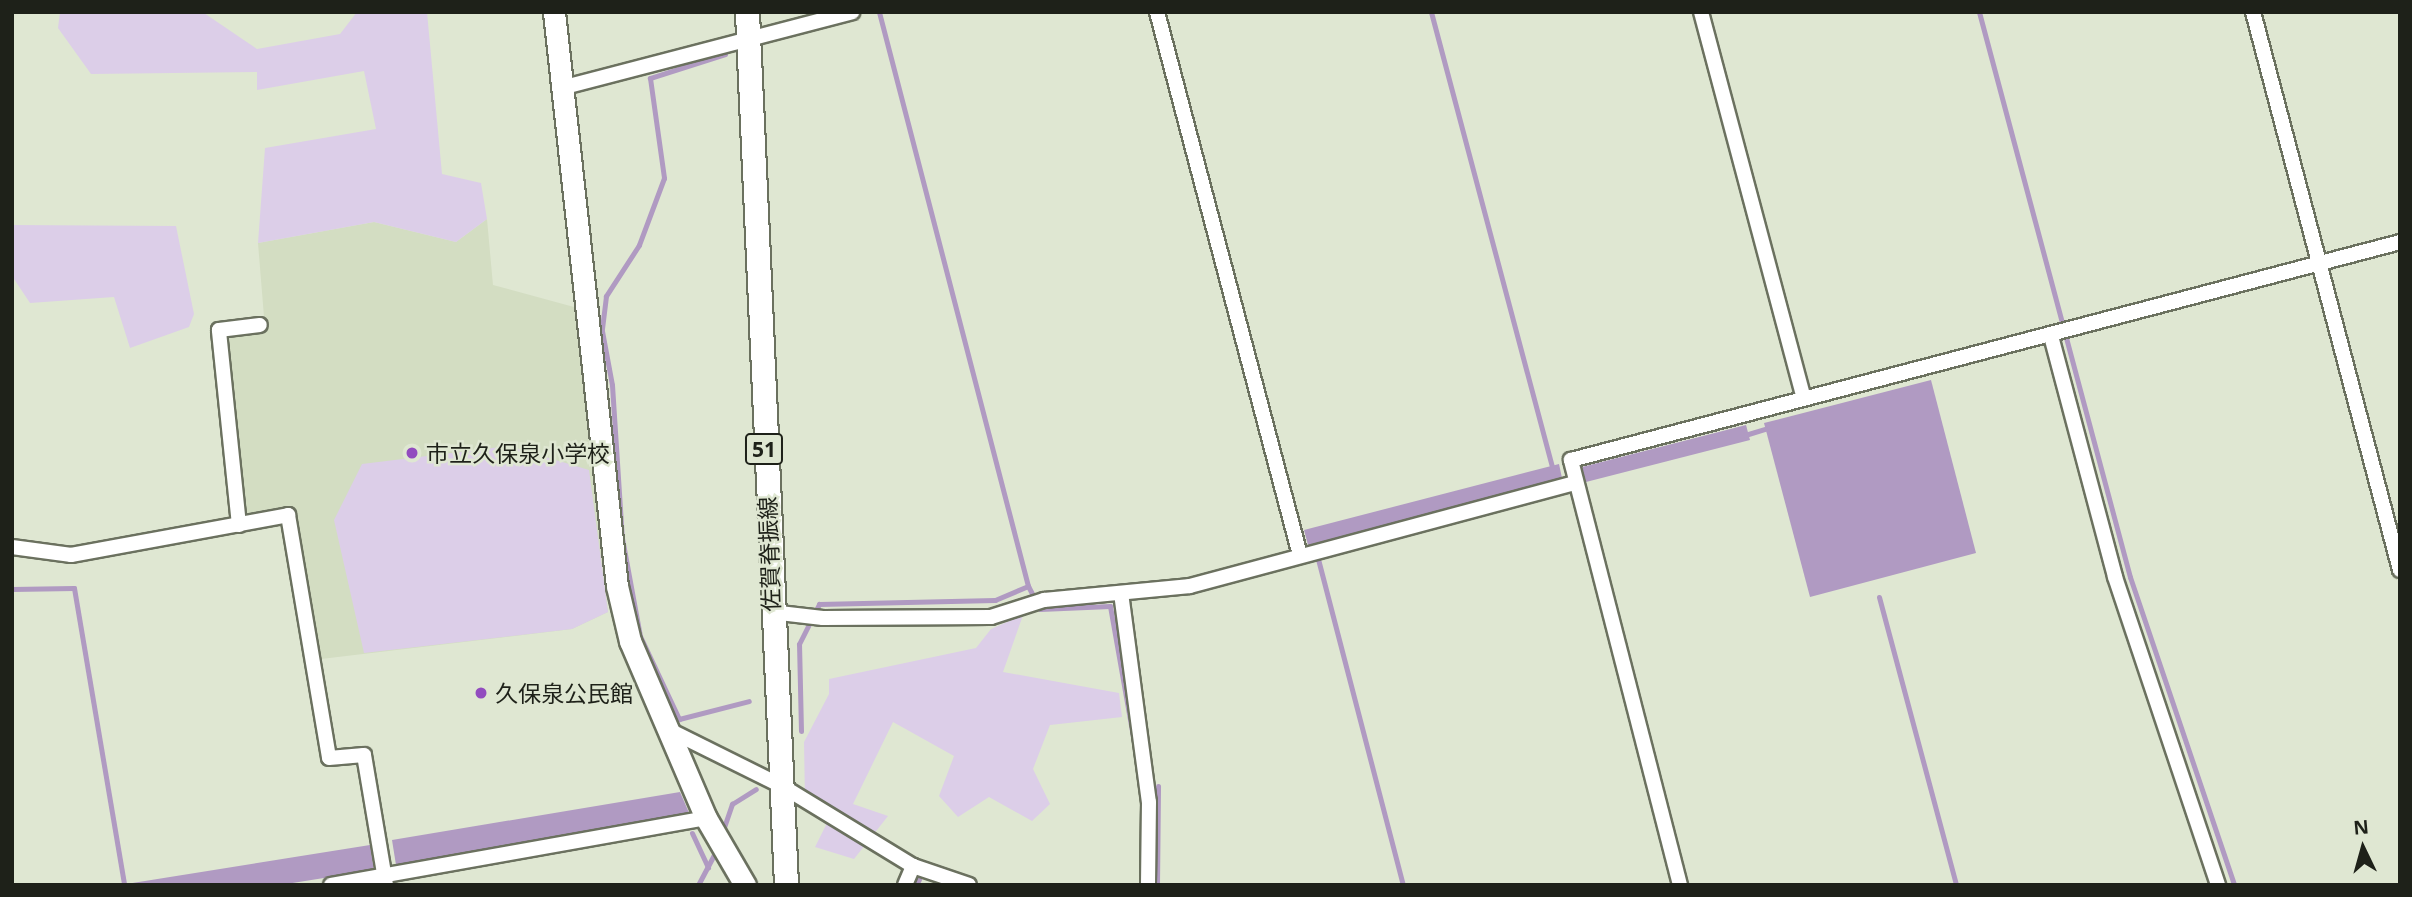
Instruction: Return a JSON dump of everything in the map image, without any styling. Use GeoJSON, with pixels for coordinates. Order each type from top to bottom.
{"type":"FeatureCollection","features":[{"type":"Feature","properties":{"kind":"main road","name":"佐賀脊振線"},"geometry":{"type":"LineString","coordinates":[[747,12],[771,612],[786,885]]}},
{"type":"Feature","properties":{"kind":"street"},"geometry":{"type":"LineString","coordinates":[[554,12],[618,586],[630,641],[711,826],[745,885]]}},
{"type":"Feature","properties":{"kind":"street"},"geometry":{"type":"LineString","coordinates":[[562,88],[852,12]]}},
{"type":"Feature","properties":{"kind":"street"},"geometry":{"type":"LineString","coordinates":[[1157,12],[1300,555]]}},
{"type":"Feature","properties":{"kind":"street"},"geometry":{"type":"LineString","coordinates":[[1702,12],[1804,398]]}},
{"type":"Feature","properties":{"kind":"street"},"geometry":{"type":"LineString","coordinates":[[2253,12],[2400,570]]}},
{"type":"Feature","properties":{"kind":"street"},"geometry":{"type":"LineString","coordinates":[[1680,885],[1573,476],[1572,460],[2400,242]]}},
{"type":"Feature","properties":{"kind":"street"},"geometry":{"type":"LineString","coordinates":[[239,525],[219,330],[260,325]]}},
{"type":"Feature","properties":{"kind":"street"},"geometry":{"type":"LineString","coordinates":[[2051,336],[2115,577],[2218,885]]}},
{"type":"Feature","properties":{"kind":"street"},"geometry":{"type":"LineString","coordinates":[[771,612],[823,618],[991,617],[1044,600],[1190,586],[1573,476]]}},
{"type":"Feature","properties":{"kind":"street"},"geometry":{"type":"LineString","coordinates":[[12,547],[71,555],[288,515],[329,758],[364,755],[385,880]]}},
{"type":"Feature","properties":{"kind":"street"},"geometry":{"type":"LineString","coordinates":[[1121,593],[1149,802],[1148,885]]}},
{"type":"Feature","properties":{"kind":"street"},"geometry":{"type":"LineString","coordinates":[[671,731],[782,786],[913,866],[969,885]]}},
{"type":"Feature","properties":{"kind":"street"},"geometry":{"type":"LineString","coordinates":[[331,885],[385,880],[711,826]]}},
{"type":"Feature","properties":{"kind":"street"},"geometry":{"type":"LineString","coordinates":[[905,885],[913,866]]}},
{"type":"Feature","properties":{"kind":"shaded area"},"geometry":{"type":"Polygon","coordinates":[[[60,12],[204,13],[257,49],[340,34],[357,12],[427,12],[442,174],[481,183],[487,219],[456,242],[374,222],[258,243],[265,148],[376,129],[364,71],[257,90],[257,72],[91,74],[58,28],[60,12]]]}},
{"type":"Feature","properties":{"kind":"shaded area","name":"市立久保泉小学校"},"geometry":{"type":"Polygon","coordinates":[[[487,219],[493,285],[574,307],[608,612],[572,629],[321,659],[293,510],[243,520],[223,334],[265,329],[258,243],[374,222],[456,242],[487,219]]]}},
{"type":"Feature","properties":{"kind":"shaded area"},"geometry":{"type":"Polygon","coordinates":[[[12,225],[176,226],[194,314],[189,327],[130,348],[114,297],[30,303],[12,276],[12,225]]]}},
{"type":"Feature","properties":{"kind":"shaded area"},"geometry":{"type":"Polygon","coordinates":[[[1931,380],[1976,553],[1810,597],[1764,423],[1931,380]]]}},
{"type":"Feature","properties":{"kind":"shaded area"},"geometry":{"type":"Polygon","coordinates":[[[1746,425],[1750,440],[1586,482],[1582,467],[1746,425]]]}},
{"type":"Feature","properties":{"kind":"shaded area"},"geometry":{"type":"Polygon","coordinates":[[[509,446],[589,470],[608,612],[572,629],[364,653],[334,520],[362,464],[509,446]]]}},
{"type":"Feature","properties":{"kind":"shaded area"},"geometry":{"type":"Polygon","coordinates":[[[1559,464],[1562,478],[1308,545],[1304,530],[1559,464]]]}},
{"type":"Feature","properties":{"kind":"shaded area"},"geometry":{"type":"Polygon","coordinates":[[[1023,615],[1003,672],[1119,693],[1122,717],[1050,725],[1033,769],[1050,804],[1032,821],[989,797],[958,817],[939,796],[954,756],[893,722],[853,804],[888,816],[854,859],[815,847],[826,825],[805,800],[804,742],[829,694],[829,679],[976,648],[991,629],[1023,615]]]}},
{"type":"Feature","properties":{"kind":"shaded area"},"geometry":{"type":"Polygon","coordinates":[[[680,792],[690,815],[396,865],[392,840],[680,792]]]}},
{"type":"Feature","properties":{"kind":"shaded area"},"geometry":{"type":"Polygon","coordinates":[[[370,845],[374,870],[280,885],[120,885],[370,845]]]}},
{"type":"Feature","properties":{"kind":"waterway"},"geometry":{"type":"LineString","coordinates":[[801,731],[799,644],[819,604],[995,600],[1028,586],[879,12]]}},
{"type":"Feature","properties":{"kind":"waterway"},"geometry":{"type":"LineString","coordinates":[[1431,12],[1552,466]]}},
{"type":"Feature","properties":{"kind":"waterway"},"geometry":{"type":"LineString","coordinates":[[1979,12],[2130,577],[2234,885]]}},
{"type":"Feature","properties":{"kind":"waterway"},"geometry":{"type":"LineString","coordinates":[[725,54],[650,78],[664,178],[639,245],[606,296],[602,331],[612,385],[622,538],[640,636],[679,719],[749,701]]}},
{"type":"Feature","properties":{"kind":"waterway"},"geometry":{"type":"LineString","coordinates":[[1745,435],[1765,429]]}},
{"type":"Feature","properties":{"kind":"waterway"},"geometry":{"type":"LineString","coordinates":[[1318,559],[1403,885]]}},
{"type":"Feature","properties":{"kind":"waterway"},"geometry":{"type":"LineString","coordinates":[[1028,586],[1040,609],[1110,606],[1135,748]]}},
{"type":"Feature","properties":{"kind":"waterway"},"geometry":{"type":"LineString","coordinates":[[12,589],[74,588],[124,885]]}},
{"type":"Feature","properties":{"kind":"waterway"},"geometry":{"type":"LineString","coordinates":[[1879,597],[1956,885]]}},
{"type":"Feature","properties":{"kind":"waterway"},"geometry":{"type":"LineString","coordinates":[[1157,885],[1158,786]]}},
{"type":"Feature","properties":{"kind":"waterway"},"geometry":{"type":"LineString","coordinates":[[722,833],[732,804],[756,789]]}},
{"type":"Feature","properties":{"kind":"waterway"},"geometry":{"type":"LineString","coordinates":[[692,833],[708,868]]}},
{"type":"Feature","properties":{"kind":"waterway"},"geometry":{"type":"LineString","coordinates":[[698,885],[717,849]]}},
{"type":"Feature","properties":{"kind":"waterway"},"geometry":{"type":"LineString","coordinates":[[916,885],[919,879]]}},
{"type":"Feature","properties":{"kind":"place","name":"市立久保泉小学校"},"geometry":{"type":"Point","coordinates":[412,453]}},
{"type":"Feature","properties":{"kind":"place","name":"久保泉公民館"},"geometry":{"type":"Point","coordinates":[481,693]}}]}
